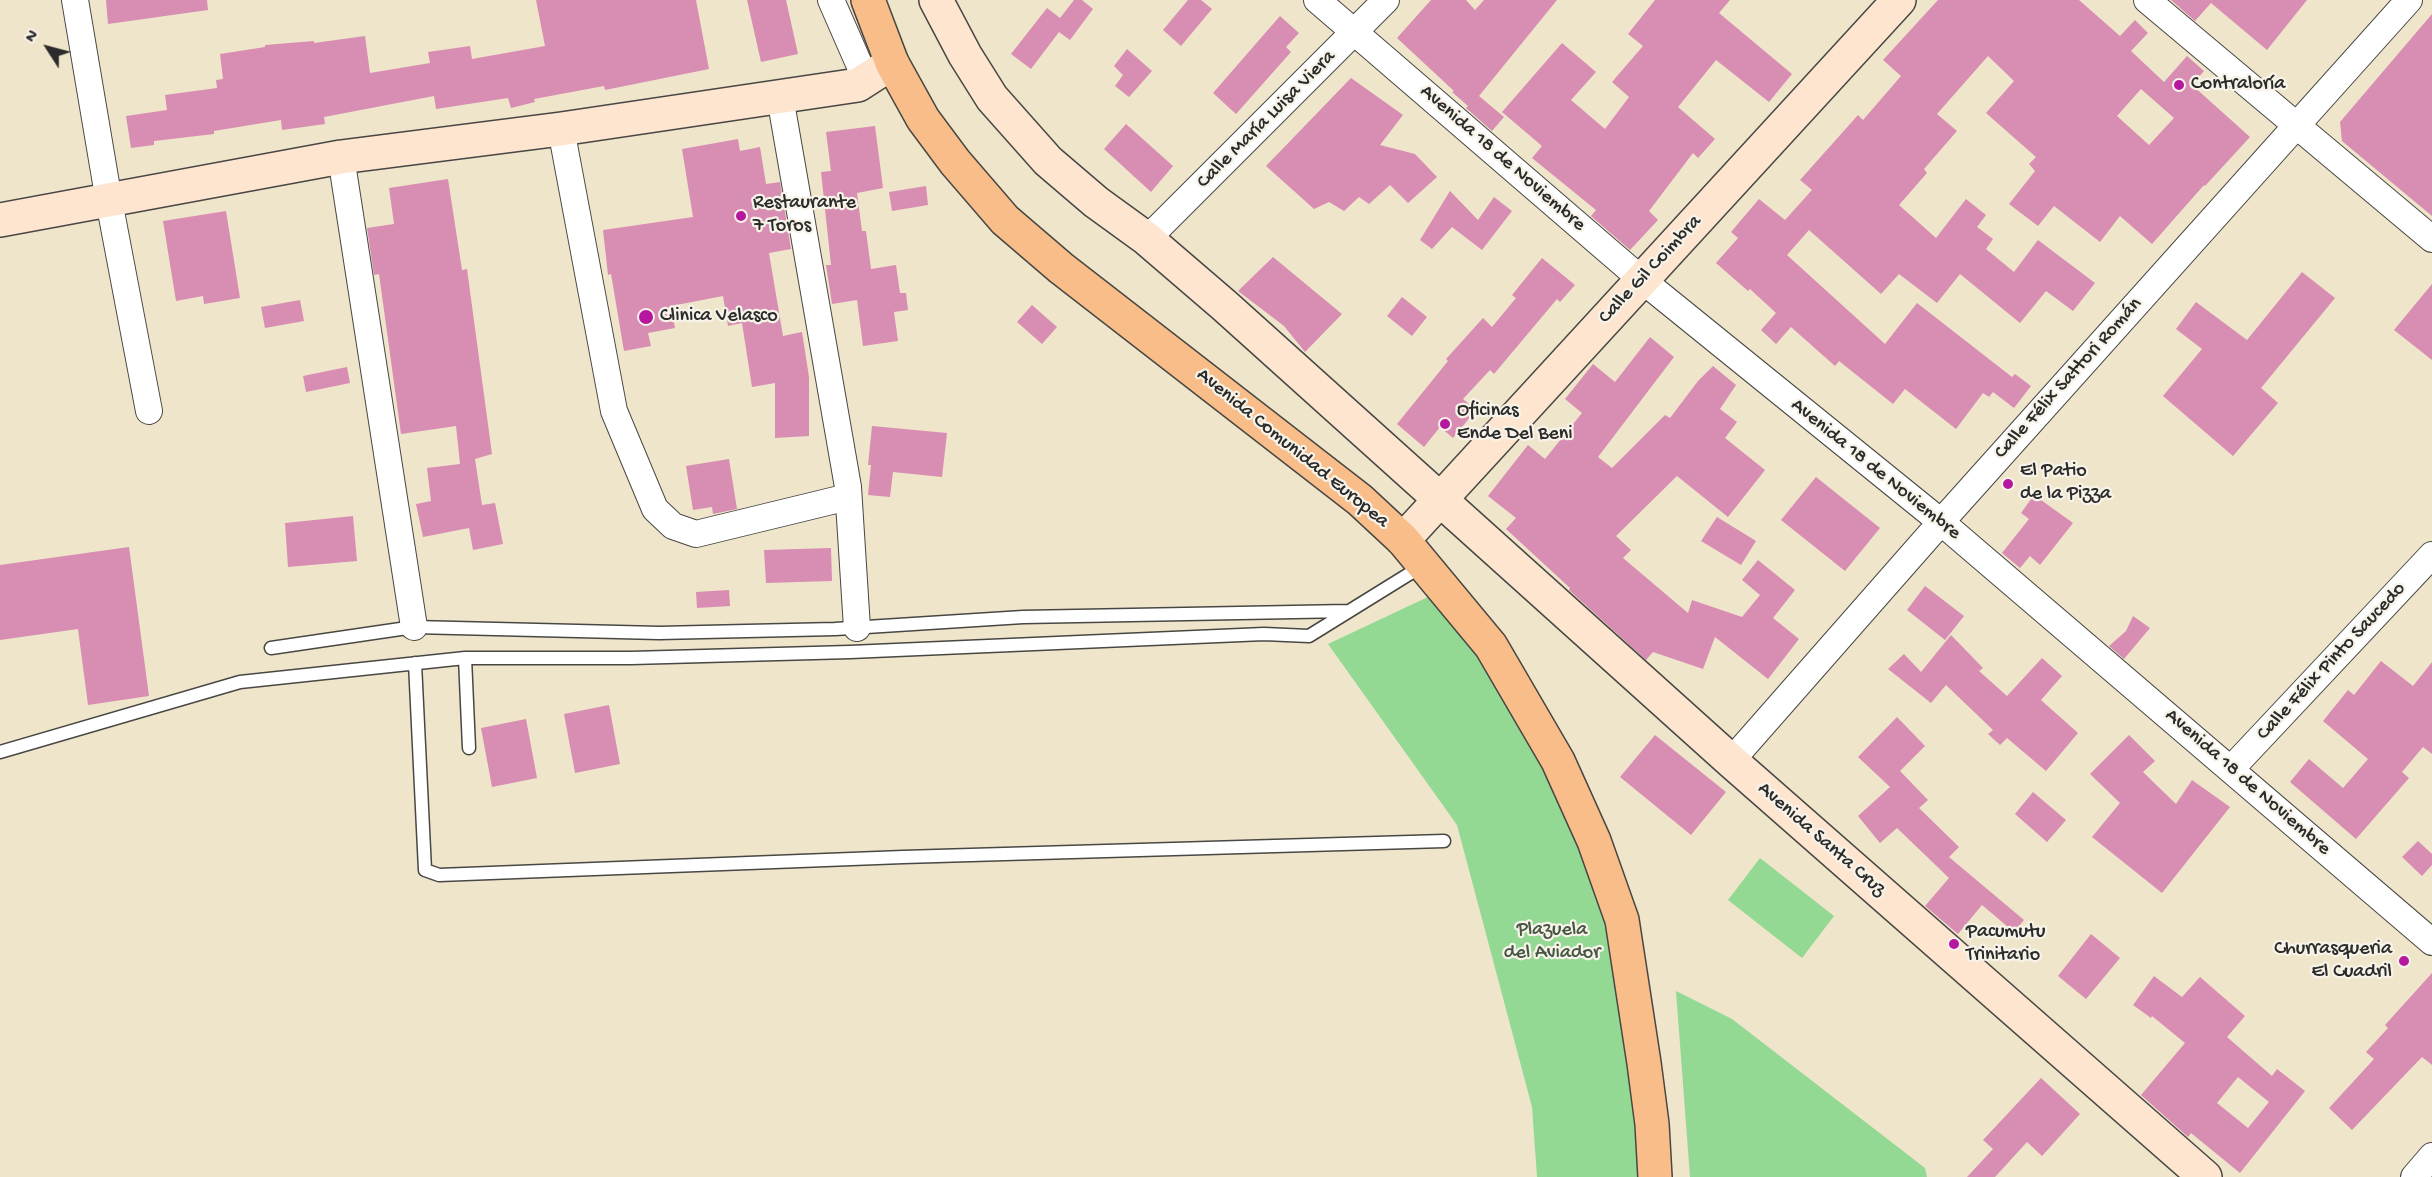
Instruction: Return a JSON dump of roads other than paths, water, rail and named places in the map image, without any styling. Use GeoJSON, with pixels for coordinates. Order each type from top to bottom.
{"type":"FeatureCollection","features":[{"type":"Feature","properties":{"kind":"main road","name":"Avenida Comunidad Europea"},"geometry":{"type":"LineString","coordinates":[[868,0],[879,71],[922,118],[955,162],[1005,220],[1061,268],[1360,500],[1403,540],[1491,646],[1558,761],[1594,842],[1622,920],[1646,1073],[1656,1177]]}},
{"type":"Feature","properties":{"kind":"main road","name":"Avenida Santa Cruz"},"geometry":{"type":"LineString","coordinates":[[936,0],[964,55],[992,98],[1048,161],[1096,202],[1147,239],[1442,498],[1731,761],[2205,1177]]}},
{"type":"Feature","properties":{"kind":"main road","name":"Calle Gil Coimbra"},"geometry":{"type":"LineString","coordinates":[[1403,540],[1899,0]]}},
{"type":"Feature","properties":{"kind":"main road"},"geometry":{"type":"LineString","coordinates":[[0,220],[341,157],[561,129],[858,86],[879,71]]}},
{"type":"Feature","properties":{"kind":"street"},"geometry":{"type":"LineString","coordinates":[[75,0],[108,201],[150,411]]}},
{"type":"Feature","properties":{"kind":"street"},"geometry":{"type":"LineString","coordinates":[[831,0],[879,71]]}},
{"type":"Feature","properties":{"kind":"street","name":"Avenida 18 de Noviembre"},"geometry":{"type":"LineString","coordinates":[[1317,0],[1642,280],[1941,522],[2432,942]]}},
{"type":"Feature","properties":{"kind":"street","name":"Calle María Luisa Viera"},"geometry":{"type":"LineString","coordinates":[[1147,239],[1356,33],[1386,0]]}},
{"type":"Feature","properties":{"kind":"street"},"geometry":{"type":"LineString","coordinates":[[2147,0],[2432,239]]}},
{"type":"Feature","properties":{"kind":"street","name":"Calle Félix Sattori Román"},"geometry":{"type":"LineString","coordinates":[[1731,761],[1941,522],[2409,0]]}},
{"type":"Feature","properties":{"kind":"street"},"geometry":{"type":"LineString","coordinates":[[780,97],[848,497],[858,628]]}},
{"type":"Feature","properties":{"kind":"street"},"geometry":{"type":"LineString","coordinates":[[561,129],[614,411],[655,509],[673,525],[696,534],[848,497]]}},
{"type":"Feature","properties":{"kind":"street"},"geometry":{"type":"LineString","coordinates":[[341,157],[414,627]]}},
{"type":"Feature","properties":{"kind":"street","name":"Calle Félix Pinto Saucedo"},"geometry":{"type":"LineString","coordinates":[[2231,769],[2432,555]]}},
{"type":"Feature","properties":{"kind":"street"},"geometry":{"type":"LineString","coordinates":[[2414,1177],[2432,1156]]}},
{"type":"Feature","properties":{"kind":"lane"},"geometry":{"type":"LineString","coordinates":[[0,752],[240,682],[465,658],[631,658],[841,652],[1264,634],[1309,636],[1423,566]]}},
{"type":"Feature","properties":{"kind":"lane"},"geometry":{"type":"LineString","coordinates":[[271,648],[414,627],[659,633],[858,628],[1023,617],[1348,610]]}},
{"type":"Feature","properties":{"kind":"lane"},"geometry":{"type":"LineString","coordinates":[[465,658],[468,748]]}},
{"type":"Feature","properties":{"kind":"lane"},"geometry":{"type":"LineString","coordinates":[[415,663],[425,870],[439,875],[880,858],[1444,841]]}},
{"type":"Feature","properties":{"kind":"place","name":"Contraloría"},"geometry":{"type":"Point","coordinates":[2179,85]}},
{"type":"Feature","properties":{"kind":"place","name":"Restaurante 7 Toros"},"geometry":{"type":"Point","coordinates":[741,216]}},
{"type":"Feature","properties":{"kind":"place","name":"Clinica Velasco"},"geometry":{"type":"Point","coordinates":[646,317]}},
{"type":"Feature","properties":{"kind":"place","name":"Oficinas Ende Del Beni"},"geometry":{"type":"Point","coordinates":[1445,424]}},
{"type":"Feature","properties":{"kind":"place","name":"El Patio de la Pizza"},"geometry":{"type":"Point","coordinates":[2008,484]}},
{"type":"Feature","properties":{"kind":"place","name":"Pacumutu Trinitario"},"geometry":{"type":"Point","coordinates":[1954,944]}},
{"type":"Feature","properties":{"kind":"place","name":"Churrasqueria El Cuadril"},"geometry":{"type":"Point","coordinates":[2404,961]}},
{"type":"Feature","properties":{"kind":"park label","name":"Plazuela del Aviador"},"geometry":{"type":"Point","coordinates":[1552,942]}}]}
